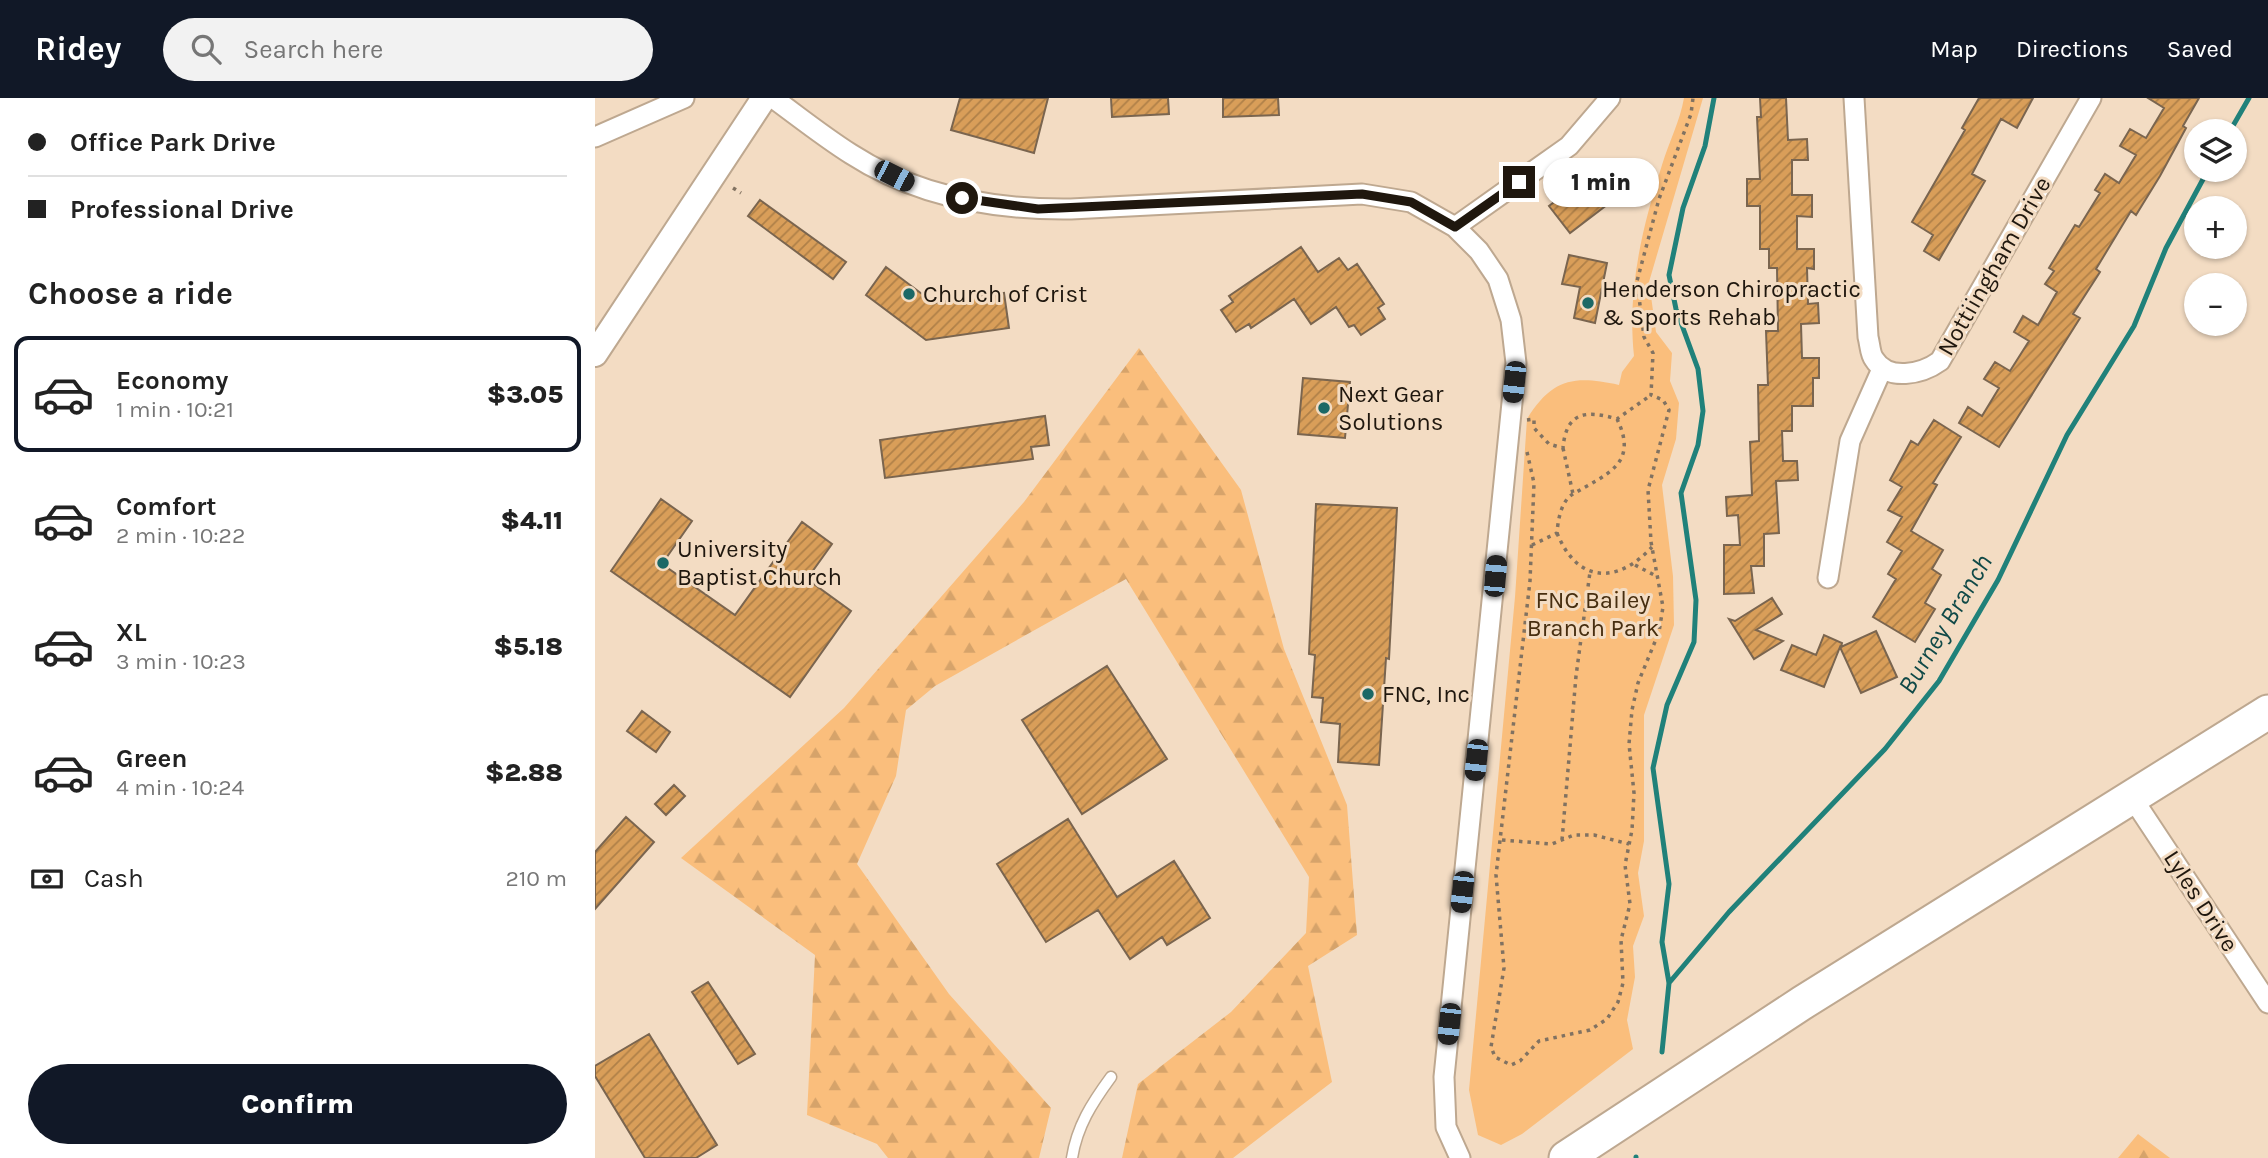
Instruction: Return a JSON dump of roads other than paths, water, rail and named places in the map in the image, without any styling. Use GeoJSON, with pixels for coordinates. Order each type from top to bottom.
{"type":"FeatureCollection","features":[{"type":"Feature","properties":{"kind":"highway"},"geometry":{"type":"LineString","coordinates":[[1566,1158],[1802,1003],[2133,799],[2268,712]]}},
{"type":"Feature","properties":{"kind":"street"},"geometry":{"type":"LineString","coordinates":[[595,137],[684,98]]}},
{"type":"Feature","properties":{"kind":"street"},"geometry":{"type":"LineString","coordinates":[[595,354],[764,98]]}},
{"type":"Feature","properties":{"kind":"street"},"geometry":{"type":"LineString","coordinates":[[773,98],[853,155],[910,184],[982,202],[1026,209],[1071,209],[1362,194],[1411,202],[1455,227],[1479,251],[1497,279],[1511,320],[1515,363],[1444,1077],[1446,1127],[1460,1158]]}},
{"type":"Feature","properties":{"kind":"street"},"geometry":{"type":"LineString","coordinates":[[1455,227],[1569,146],[1610,98]]}},
{"type":"Feature","properties":{"kind":"street"},"geometry":{"type":"LineString","coordinates":[[1828,578],[1850,441],[1882,369],[1872,357],[1868,337],[1854,98]]}},
{"type":"Feature","properties":{"kind":"street","name":"Nottiingham Drive"},"geometry":{"type":"LineString","coordinates":[[1882,369],[1904,374],[1930,368],[1940,361],[2091,98]]}},
{"type":"Feature","properties":{"kind":"street","name":"Lyles Drive"},"geometry":{"type":"LineString","coordinates":[[2133,799],[2268,1003]]}},
{"type":"Feature","properties":{"kind":"lane"},"geometry":{"type":"LineString","coordinates":[[1072,1158],[1075,1137],[1088,1109],[1111,1077]]}},
{"type":"Feature","properties":{"kind":"waterway"},"geometry":{"type":"LineString","coordinates":[[1662,1052],[1669,983],[1662,942],[1669,884],[1653,768],[1667,705],[1694,642],[1696,600],[1681,493],[1698,445],[1703,411],[1698,369],[1676,309],[1669,275],[1683,208],[1705,146],[1714,98]]}},
{"type":"Feature","properties":{"kind":"waterway","name":"Burney Branch"},"geometry":{"type":"LineString","coordinates":[[2237,119],[2249,98]]}},
{"type":"Feature","properties":{"kind":"waterway","name":"Burney Branch"},"geometry":{"type":"LineString","coordinates":[[1669,983],[1729,912],[1885,749],[1939,681],[1998,580],[2067,435],[2134,326],[2166,248],[2202,182]]}},
{"type":"Feature","properties":{"kind":"place","name":"Church of Crist"},"geometry":{"type":"Point","coordinates":[909,294]}},
{"type":"Feature","properties":{"kind":"place","name":"Henderson Chiropractic & Sports Rehab"},"geometry":{"type":"Point","coordinates":[1588,303]}},
{"type":"Feature","properties":{"kind":"place","name":"Next Gear Solutions"},"geometry":{"type":"Point","coordinates":[1324,408]}},
{"type":"Feature","properties":{"kind":"place","name":"University Baptist Church"},"geometry":{"type":"Point","coordinates":[663,563]}},
{"type":"Feature","properties":{"kind":"place","name":"FNC, Inc"},"geometry":{"type":"Point","coordinates":[1368,694]}},
{"type":"Feature","properties":{"kind":"park label","name":"FNC Bailey Branch Park"},"geometry":{"type":"Point","coordinates":[1593,614]}}]}
